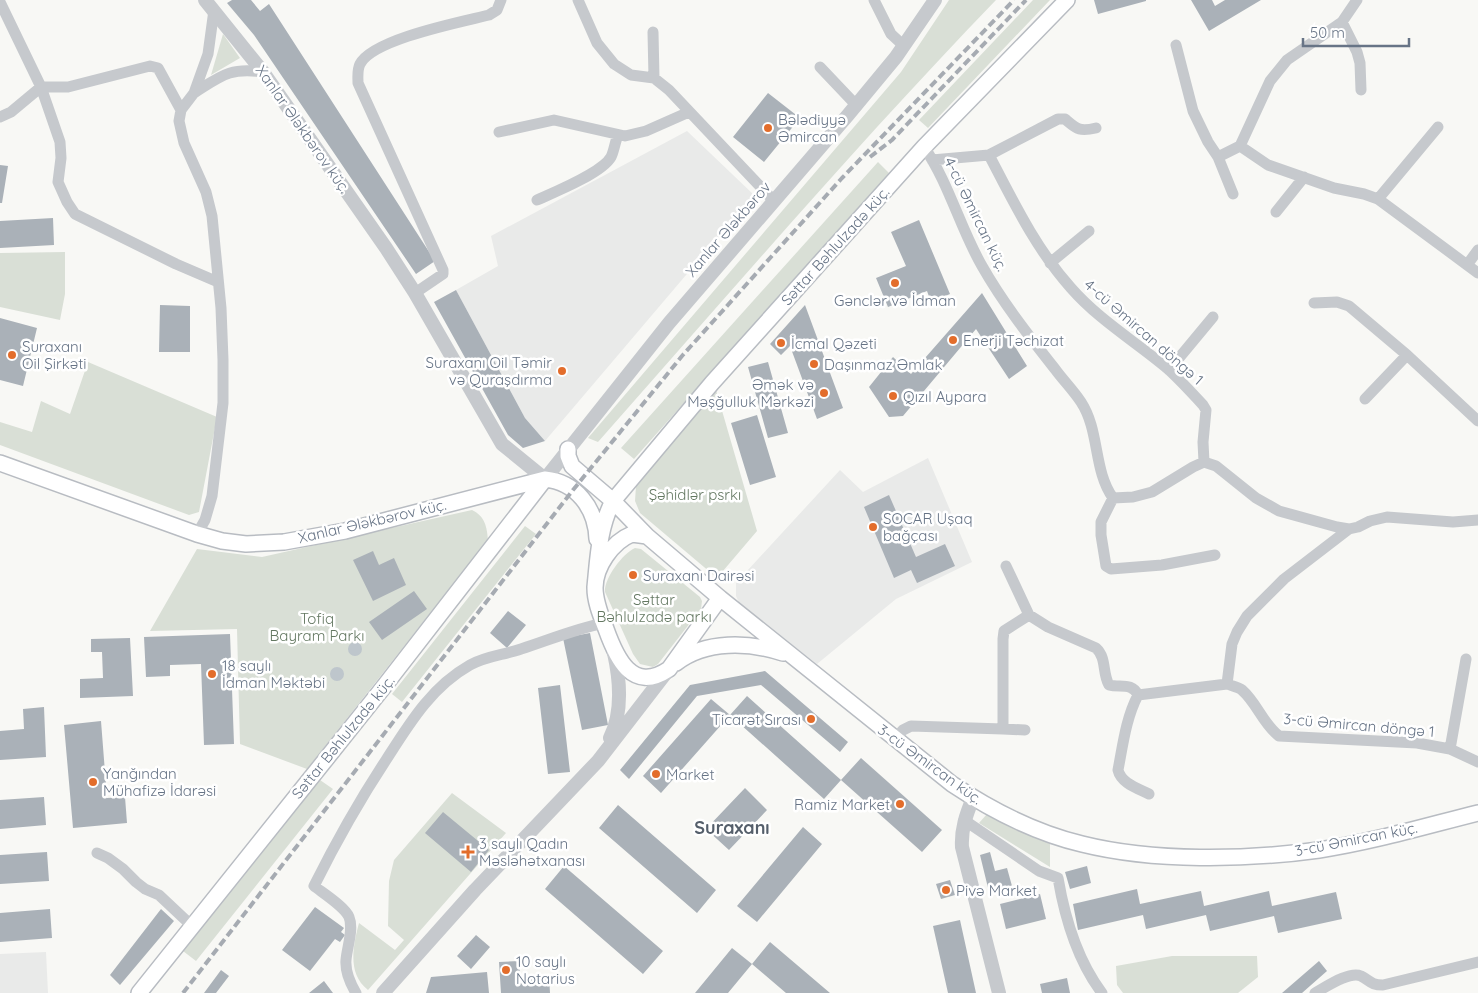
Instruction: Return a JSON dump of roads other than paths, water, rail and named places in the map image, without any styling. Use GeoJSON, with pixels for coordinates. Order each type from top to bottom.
{"type":"FeatureCollection","features":[{"type":"Feature","properties":{"kind":"main road","name":"Səttar Bəhlulzadə küç."},"geometry":{"type":"LineString","coordinates":[[595,587],[603,527],[613,501],[712,382],[924,147],[1067,0]]}},
{"type":"Feature","properties":{"kind":"main road"},"geometry":{"type":"LineString","coordinates":[[568,449],[568,456],[572,466],[613,501],[647,536],[790,655]]}},
{"type":"Feature","properties":{"kind":"main road","name":"Xanlar Ələkbərov küç."},"geometry":{"type":"LineString","coordinates":[[0,464],[197,534],[222,541],[246,544],[284,542],[345,531],[545,479]]}},
{"type":"Feature","properties":{"kind":"main road","name":"Səttar Bəhlulzadə küç."},"geometry":{"type":"LineString","coordinates":[[139,993],[382,689],[545,479]]}},
{"type":"Feature","properties":{"kind":"main road"},"geometry":{"type":"LineString","coordinates":[[545,479],[558,481],[566,485],[592,510],[596,534],[595,587],[598,605],[614,652],[624,666],[632,673],[652,677],[661,675],[669,669],[720,598]]}},
{"type":"Feature","properties":{"kind":"main road"},"geometry":{"type":"LineString","coordinates":[[595,587],[597,576],[604,560],[619,540],[632,534],[647,536]]}},
{"type":"Feature","properties":{"kind":"main road","name":"3-cü Əmircan küç."},"geometry":{"type":"LineString","coordinates":[[669,669],[690,654],[711,648],[748,646],[774,650],[790,655],[934,771],[973,798],[1036,828],[1083,844],[1121,851],[1212,857],[1320,850],[1478,813]]}},
{"type":"Feature","properties":{"kind":"street"},"geometry":{"type":"LineString","coordinates":[[415,293],[443,274],[443,270],[358,83],[360,64],[368,55],[376,50],[414,34],[489,15],[497,10],[501,0]]}},
{"type":"Feature","properties":{"kind":"street"},"geometry":{"type":"LineString","coordinates":[[578,0],[597,43],[614,64],[631,75],[654,78],[774,200]]}},
{"type":"Feature","properties":{"kind":"street"},"geometry":{"type":"LineString","coordinates":[[874,0],[891,34],[904,46]]}},
{"type":"Feature","properties":{"kind":"street","name":"Xanlar Ələkbərov"},"geometry":{"type":"LineString","coordinates":[[545,479],[669,323],[856,106],[904,46],[935,0]]}},
{"type":"Feature","properties":{"kind":"street"},"geometry":{"type":"LineString","coordinates":[[1218,157],[1240,146],[1270,81],[1287,60],[1342,22],[1357,0]]}},
{"type":"Feature","properties":{"kind":"street"},"geometry":{"type":"LineString","coordinates":[[0,2],[41,87],[60,142],[61,158],[58,182],[75,214],[176,264],[218,282]]}},
{"type":"Feature","properties":{"kind":"street"},"geometry":{"type":"LineString","coordinates":[[197,534],[205,520],[212,496],[221,431],[223,352],[221,308],[209,204],[184,143],[179,121],[181,110],[194,93],[208,54],[210,5]]}},
{"type":"Feature","properties":{"kind":"street","name":"Xanlar Ələkbərov küç."},"geometry":{"type":"LineString","coordinates":[[210,5],[263,72],[386,248],[415,293],[502,444],[545,479]]}},
{"type":"Feature","properties":{"kind":"street"},"geometry":{"type":"LineString","coordinates":[[1342,22],[1357,52],[1360,63],[1361,90]]}},
{"type":"Feature","properties":{"kind":"street"},"geometry":{"type":"LineString","coordinates":[[653,32],[654,78]]}},
{"type":"Feature","properties":{"kind":"street"},"geometry":{"type":"LineString","coordinates":[[1176,45],[1194,111],[1208,142],[1218,157],[1233,194]]}},
{"type":"Feature","properties":{"kind":"street"},"geometry":{"type":"LineString","coordinates":[[0,117],[11,112],[41,87],[68,87],[150,66],[158,68],[181,110]]}},
{"type":"Feature","properties":{"kind":"street"},"geometry":{"type":"LineString","coordinates":[[820,67],[856,106]]}},
{"type":"Feature","properties":{"kind":"street"},"geometry":{"type":"LineString","coordinates":[[194,93],[223,76],[239,70],[263,72]]}},
{"type":"Feature","properties":{"kind":"street"},"geometry":{"type":"LineString","coordinates":[[499,132],[554,120],[625,136],[646,131],[689,112]]}},
{"type":"Feature","properties":{"kind":"street"},"geometry":{"type":"LineString","coordinates":[[932,160],[989,155],[1058,119],[1065,119],[1079,130],[1086,131],[1096,128]]}},
{"type":"Feature","properties":{"kind":"street"},"geometry":{"type":"LineString","coordinates":[[1378,199],[1438,126]]}},
{"type":"Feature","properties":{"kind":"street"},"geometry":{"type":"LineString","coordinates":[[537,200],[603,166],[611,157],[618,134]]}},
{"type":"Feature","properties":{"kind":"street"},"geometry":{"type":"LineString","coordinates":[[1240,146],[1268,165],[1334,188],[1378,199],[1478,273]]}},
{"type":"Feature","properties":{"kind":"street","name":"4-cü Əmircan küç."},"geometry":{"type":"LineString","coordinates":[[924,147],[932,160],[982,267],[1013,315],[1081,402],[1092,428],[1103,478],[1114,498]]}},
{"type":"Feature","properties":{"kind":"street","name":"4-cü Əmircan döngə 1"},"geometry":{"type":"LineString","coordinates":[[989,155],[1050,263],[1071,289],[1090,308],[1169,370],[1203,404],[1206,410],[1203,442],[1204,462]]}},
{"type":"Feature","properties":{"kind":"street"},"geometry":{"type":"LineString","coordinates":[[1276,212],[1304,177]]}},
{"type":"Feature","properties":{"kind":"street"},"geometry":{"type":"LineString","coordinates":[[1050,263],[1089,231]]}},
{"type":"Feature","properties":{"kind":"street"},"geometry":{"type":"LineString","coordinates":[[1467,264],[1478,250]]}},
{"type":"Feature","properties":{"kind":"street"},"geometry":{"type":"LineString","coordinates":[[1314,303],[1337,302],[1349,306],[1407,355],[1478,420]]}},
{"type":"Feature","properties":{"kind":"street"},"geometry":{"type":"LineString","coordinates":[[1169,370],[1213,317]]}},
{"type":"Feature","properties":{"kind":"street"},"geometry":{"type":"LineString","coordinates":[[1364,399],[1407,355]]}},
{"type":"Feature","properties":{"kind":"street"},"geometry":{"type":"LineString","coordinates":[[1215,555],[1162,566],[1111,569],[1106,566],[1101,522],[1114,498],[1133,497],[1152,492],[1193,466],[1204,462],[1216,466],[1256,498],[1279,511],[1349,529]]}},
{"type":"Feature","properties":{"kind":"street"},"geometry":{"type":"LineString","coordinates":[[1138,695],[1227,684],[1232,644],[1247,616],[1284,579],[1349,529],[1387,517],[1453,522],[1478,520]]}},
{"type":"Feature","properties":{"kind":"street"},"geometry":{"type":"LineString","coordinates":[[1006,566],[1029,615],[1048,627],[1096,648],[1103,659],[1106,679],[1109,685],[1115,687],[1129,686],[1136,690],[1138,695]]}},
{"type":"Feature","properties":{"kind":"street"},"geometry":{"type":"LineString","coordinates":[[1003,728],[1002,639],[1004,631],[1029,615]]}},
{"type":"Feature","properties":{"kind":"street"},"geometry":{"type":"LineString","coordinates":[[356,993],[347,973],[349,917],[343,909],[314,886],[341,833],[414,716],[434,692],[468,665],[480,659],[519,650],[576,629],[604,622]]}},
{"type":"Feature","properties":{"kind":"street"},"geometry":{"type":"LineString","coordinates":[[598,761],[614,732],[619,708],[614,652]]}},
{"type":"Feature","properties":{"kind":"street"},"geometry":{"type":"LineString","coordinates":[[1450,749],[1466,659]]}},
{"type":"Feature","properties":{"kind":"street"},"geometry":{"type":"LineString","coordinates":[[383,993],[475,890],[598,761],[669,669]]}},
{"type":"Feature","properties":{"kind":"street","name":"3-cü Əmircan döngə 1"},"geometry":{"type":"LineString","coordinates":[[1227,684],[1241,689],[1272,730],[1279,736],[1417,743],[1450,749],[1478,762]]}},
{"type":"Feature","properties":{"kind":"street"},"geometry":{"type":"LineString","coordinates":[[1138,695],[1127,721],[1118,770],[1119,776],[1127,783],[1149,794]]}},
{"type":"Feature","properties":{"kind":"street"},"geometry":{"type":"LineString","coordinates":[[895,739],[903,730],[911,726],[1026,730]]}},
{"type":"Feature","properties":{"kind":"street"},"geometry":{"type":"LineString","coordinates":[[973,798],[964,820],[961,834],[963,858],[999,993]]}},
{"type":"Feature","properties":{"kind":"street"},"geometry":{"type":"LineString","coordinates":[[964,820],[1039,871],[1058,878],[1060,893],[1075,945],[1085,967],[1102,993]]}},
{"type":"Feature","properties":{"kind":"street"},"geometry":{"type":"LineString","coordinates":[[97,853],[123,868],[145,889],[159,895],[192,926]]}},
{"type":"Feature","properties":{"kind":"street"},"geometry":{"type":"LineString","coordinates":[[1316,993],[1348,976],[1358,975],[1373,985],[1383,985],[1478,962]]}},
{"type":"Feature","properties":{"kind":"railway"},"geometry":{"type":"LineString","coordinates":[[183,993],[573,490],[682,356],[842,178],[1014,0]]}},
{"type":"Feature","properties":{"kind":"railway"},"geometry":{"type":"LineString","coordinates":[[870,157],[892,140],[1026,0]]}},
{"type":"Feature","properties":{"kind":"place","name":"Bələdiyyə Əmircan"},"geometry":{"type":"Point","coordinates":[768,128]}},
{"type":"Feature","properties":{"kind":"place","name":"Gənclər və İdman"},"geometry":{"type":"Point","coordinates":[895,283]}},
{"type":"Feature","properties":{"kind":"place","name":"Enerji Təchizat"},"geometry":{"type":"Point","coordinates":[953,340]}},
{"type":"Feature","properties":{"kind":"place","name":"İcmal Qəzeti"},"geometry":{"type":"Point","coordinates":[781,343]}},
{"type":"Feature","properties":{"kind":"place","name":"Suraxanı Oil Şirkəti"},"geometry":{"type":"Point","coordinates":[12,355]}},
{"type":"Feature","properties":{"kind":"place","name":"Daşınmaz Əmlak"},"geometry":{"type":"Point","coordinates":[814,364]}},
{"type":"Feature","properties":{"kind":"place","name":"Suraxanı Oil Təmir və Quraşdırma"},"geometry":{"type":"Point","coordinates":[562,371]}},
{"type":"Feature","properties":{"kind":"place","name":"Əmək və Məşğulluk Mərkəzi"},"geometry":{"type":"Point","coordinates":[824,393]}},
{"type":"Feature","properties":{"kind":"place","name":"Qızıl Aypara"},"geometry":{"type":"Point","coordinates":[893,396]}},
{"type":"Feature","properties":{"kind":"place","name":"SOCAR Uşaq bağçası"},"geometry":{"type":"Point","coordinates":[873,527]}},
{"type":"Feature","properties":{"kind":"place","name":"Suraxanı Dairəsi"},"geometry":{"type":"Point","coordinates":[633,575]}},
{"type":"Feature","properties":{"kind":"place","name":"18 saylı İdman Məktəbi"},"geometry":{"type":"Point","coordinates":[212,674]}},
{"type":"Feature","properties":{"kind":"place","name":"Ticarət Sırası"},"geometry":{"type":"Point","coordinates":[811,719]}},
{"type":"Feature","properties":{"kind":"place","name":"Market"},"geometry":{"type":"Point","coordinates":[656,774]}},
{"type":"Feature","properties":{"kind":"place","name":"Yanğından Mühafizə İdarəsi"},"geometry":{"type":"Point","coordinates":[93,782]}},
{"type":"Feature","properties":{"kind":"place","name":"Ramiz Market"},"geometry":{"type":"Point","coordinates":[900,804]}},
{"type":"Feature","properties":{"kind":"place","name":"3 saylı Qadın Məsləhətxanası"},"geometry":{"type":"Point","coordinates":[468,852]}},
{"type":"Feature","properties":{"kind":"place","name":"Pivə Market"},"geometry":{"type":"Point","coordinates":[946,890]}},
{"type":"Feature","properties":{"kind":"place","name":"10 saylı Notarius"},"geometry":{"type":"Point","coordinates":[506,970]}},
{"type":"Feature","properties":{"kind":"district","name":"Suraxanı"},"geometry":{"type":"Point","coordinates":[732,827]}},
{"type":"Feature","properties":{"kind":"park label","name":"Şəhidlər psrkı"},"geometry":{"type":"Point","coordinates":[695,494]}},
{"type":"Feature","properties":{"kind":"park label","name":"Səttar Bəhlulzadə parkı"},"geometry":{"type":"Point","coordinates":[654,608]}},
{"type":"Feature","properties":{"kind":"park label","name":"Tofiq Bayram Parkı"},"geometry":{"type":"Point","coordinates":[317,626]}}]}
